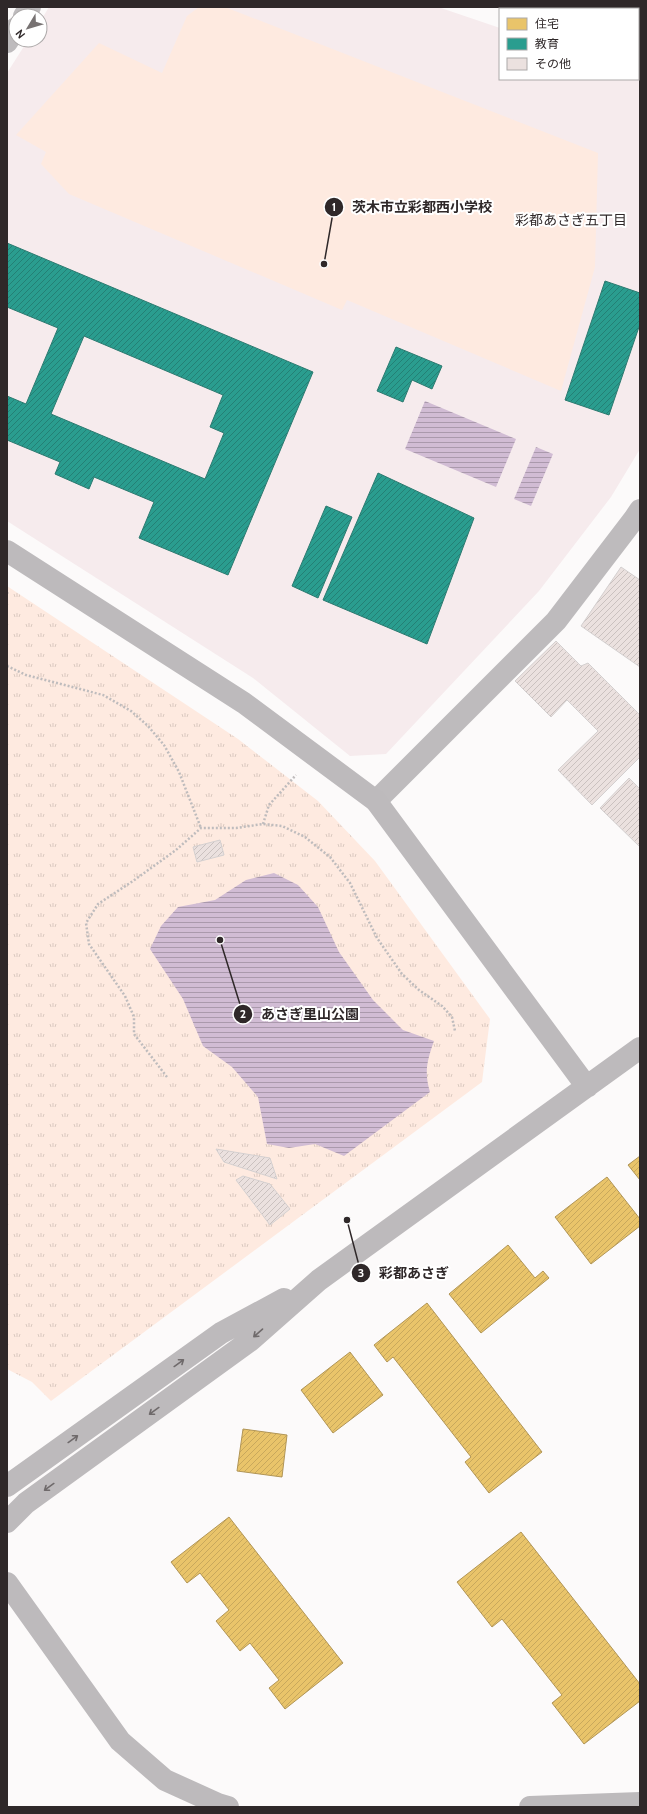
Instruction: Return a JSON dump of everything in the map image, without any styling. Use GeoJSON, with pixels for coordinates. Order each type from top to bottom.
{"type":"FeatureCollection","features":[{"type":"Feature","properties":{"kind":"street"},"geometry":{"type":"LineString","coordinates":[[376,801],[556,621],[634,520],[640,510]]}},
{"type":"Feature","properties":{"kind":"street"},"geometry":{"type":"LineString","coordinates":[[7,551],[244,703],[376,801],[587,1087]]}},
{"type":"Feature","properties":{"kind":"street"},"geometry":{"type":"LineString","coordinates":[[7,1522],[26,1504],[251,1340],[319,1280],[640,1048]]}},
{"type":"Feature","properties":{"kind":"street"},"geometry":{"type":"LineString","coordinates":[[7,1486],[221,1333],[319,1280]]}},
{"type":"Feature","properties":{"kind":"street"},"geometry":{"type":"LineString","coordinates":[[7,1583],[120,1741],[165,1780],[221,1806]]}},
{"type":"Feature","properties":{"kind":"street"},"geometry":{"type":"LineString","coordinates":[[530,1807],[640,1803]]}},
{"type":"Feature","properties":{"kind":"path"},"geometry":{"type":"LineString","coordinates":[[7,666],[26,675],[104,695],[130,711],[148,726],[164,745],[179,772],[201,828]]}},
{"type":"Feature","properties":{"kind":"path"},"geometry":{"type":"LineString","coordinates":[[263,824],[270,804],[296,775]]}},
{"type":"Feature","properties":{"kind":"path"},"geometry":{"type":"LineString","coordinates":[[167,1077],[134,1034],[134,1017],[125,996],[89,944],[86,923],[98,904],[176,850],[201,828],[236,828],[263,824],[282,826],[305,837],[330,857],[350,883],[377,938],[402,974],[419,990],[442,1006],[452,1017],[455,1031]]}},
{"type":"Feature","properties":{"kind":"shaded area"},"geometry":{"type":"Polygon","coordinates":[[[49,7],[438,7],[499,28],[499,80],[639,80],[640,76],[640,449],[611,497],[539,591],[386,754],[350,756],[253,678],[7,521],[7,73],[23,48],[48,48],[49,7]]]}},
{"type":"Feature","properties":{"kind":"shaded area"},"geometry":{"type":"Polygon","coordinates":[[[425,401],[516,439],[496,487],[405,449],[425,401]]]}},
{"type":"Feature","properties":{"kind":"shaded area"},"geometry":{"type":"Polygon","coordinates":[[[536,447],[553,454],[531,506],[514,499],[536,447]]]}},
{"type":"Feature","properties":{"kind":"shaded area"},"geometry":{"type":"Polygon","coordinates":[[[274,873],[298,885],[318,907],[339,952],[373,1000],[403,1030],[434,1041],[427,1066],[427,1078],[430,1092],[344,1156],[315,1144],[289,1148],[267,1144],[258,1097],[232,1067],[203,1046],[183,999],[150,949],[161,926],[178,907],[215,900],[246,880],[274,873]]]}},
{"type":"Feature","properties":{"kind":"green space"},"geometry":{"type":"Polygon","coordinates":[[[199,7],[225,7],[598,153],[595,267],[561,391],[347,300],[342,310],[69,194],[41,164],[46,152],[16,135],[99,43],[162,73],[187,16],[199,7]]]}},
{"type":"Feature","properties":{"kind":"green space"},"geometry":{"type":"Polygon","coordinates":[[[7,586],[238,739],[318,801],[375,861],[490,1019],[482,1082],[51,1401],[32,1382],[7,1369],[7,586]]]}},
{"type":"Feature","properties":{"kind":"building: 住宅"},"geometry":{"type":"Polygon","coordinates":[[[640,1156],[640,1180],[628,1165],[640,1156]]]}},
{"type":"Feature","properties":{"kind":"building: 住宅"},"geometry":{"type":"Polygon","coordinates":[[[607,1177],[640,1219],[640,1226],[591,1264],[555,1217],[607,1177]]]}},
{"type":"Feature","properties":{"kind":"building: 住宅"},"geometry":{"type":"Polygon","coordinates":[[[508,1245],[535,1278],[543,1271],[549,1278],[481,1333],[449,1294],[508,1245]]]}},
{"type":"Feature","properties":{"kind":"building: 住宅"},"geometry":{"type":"Polygon","coordinates":[[[427,1303],[542,1452],[489,1493],[465,1462],[471,1457],[393,1357],[387,1362],[374,1345],[427,1303]]]}},
{"type":"Feature","properties":{"kind":"building: 住宅"},"geometry":{"type":"Polygon","coordinates":[[[350,1352],[383,1395],[333,1433],[301,1390],[350,1352]]]}},
{"type":"Feature","properties":{"kind":"building: 住宅"},"geometry":{"type":"Polygon","coordinates":[[[243,1429],[287,1435],[282,1477],[237,1471],[243,1429]]]}},
{"type":"Feature","properties":{"kind":"building: 住宅"},"geometry":{"type":"Polygon","coordinates":[[[229,1517],[343,1663],[285,1709],[269,1688],[279,1680],[250,1643],[240,1651],[216,1621],[229,1610],[200,1573],[187,1583],[171,1562],[229,1517]]]}},
{"type":"Feature","properties":{"kind":"building: 住宅"},"geometry":{"type":"Polygon","coordinates":[[[521,1532],[640,1684],[640,1701],[584,1744],[552,1703],[562,1695],[502,1619],[492,1627],[457,1582],[521,1532]]]}},
{"type":"Feature","properties":{"kind":"building: 教育"},"geometry":{"type":"Polygon","coordinates":[[[7,243],[313,372],[228,575],[139,538],[154,502],[94,477],[89,489],[55,474],[60,462],[7,440],[7,396],[26,404],[58,328],[7,307],[7,243]],[[84,336],[51,414],[205,479],[224,433],[210,427],[223,395],[84,336]]]}},
{"type":"Feature","properties":{"kind":"building: 教育"},"geometry":{"type":"Polygon","coordinates":[[[605,281],[640,293],[640,324],[609,415],[565,400],[605,281]]]}},
{"type":"Feature","properties":{"kind":"building: 教育"},"geometry":{"type":"Polygon","coordinates":[[[396,347],[442,366],[432,389],[412,380],[403,402],[377,391],[396,347]]]}},
{"type":"Feature","properties":{"kind":"building: 教育"},"geometry":{"type":"Polygon","coordinates":[[[378,473],[474,518],[427,644],[323,600],[378,473]]]}},
{"type":"Feature","properties":{"kind":"building: 教育"},"geometry":{"type":"Polygon","coordinates":[[[326,506],[352,517],[318,598],[292,586],[326,506]]]}},
{"type":"Feature","properties":{"kind":"building: その他"},"geometry":{"type":"Polygon","coordinates":[[[562,7],[603,7],[603,8],[562,7]]]}},
{"type":"Feature","properties":{"kind":"building: その他"},"geometry":{"type":"Polygon","coordinates":[[[640,7],[640,36],[639,8],[610,8],[640,7]]]}},
{"type":"Feature","properties":{"kind":"building: その他"},"geometry":{"type":"Polygon","coordinates":[[[621,567],[640,580],[640,667],[581,626],[621,567]]]}},
{"type":"Feature","properties":{"kind":"building: その他"},"geometry":{"type":"Polygon","coordinates":[[[556,641],[581,666],[588,663],[640,715],[640,757],[592,805],[558,770],[598,731],[567,700],[551,717],[515,681],[556,641]]]}},
{"type":"Feature","properties":{"kind":"building: その他"},"geometry":{"type":"Polygon","coordinates":[[[629,778],[640,789],[640,847],[600,808],[629,778]]]}},
{"type":"Feature","properties":{"kind":"building: その他"},"geometry":{"type":"Polygon","coordinates":[[[220,840],[224,855],[197,862],[193,847],[220,840]]]}},
{"type":"Feature","properties":{"kind":"building: その他"},"geometry":{"type":"Polygon","coordinates":[[[216,1149],[270,1158],[277,1179],[224,1162],[216,1149]]]}},
{"type":"Feature","properties":{"kind":"building: その他"},"geometry":{"type":"Polygon","coordinates":[[[243,1176],[270,1184],[290,1209],[270,1225],[236,1180],[243,1176]]]}},
{"type":"Feature","properties":{"kind":"place","name":"茨木市立彩都西小学校"},"geometry":{"type":"Point","coordinates":[324,264]}},
{"type":"Feature","properties":{"kind":"place","name":"あさぎ里山公園"},"geometry":{"type":"Point","coordinates":[220,940]}},
{"type":"Feature","properties":{"kind":"place","name":"彩都あさぎ"},"geometry":{"type":"Point","coordinates":[347,1220]}},
{"type":"Feature","properties":{"kind":"district","name":"彩都あさぎ五丁目"},"geometry":{"type":"Point","coordinates":[571,220]}}]}
